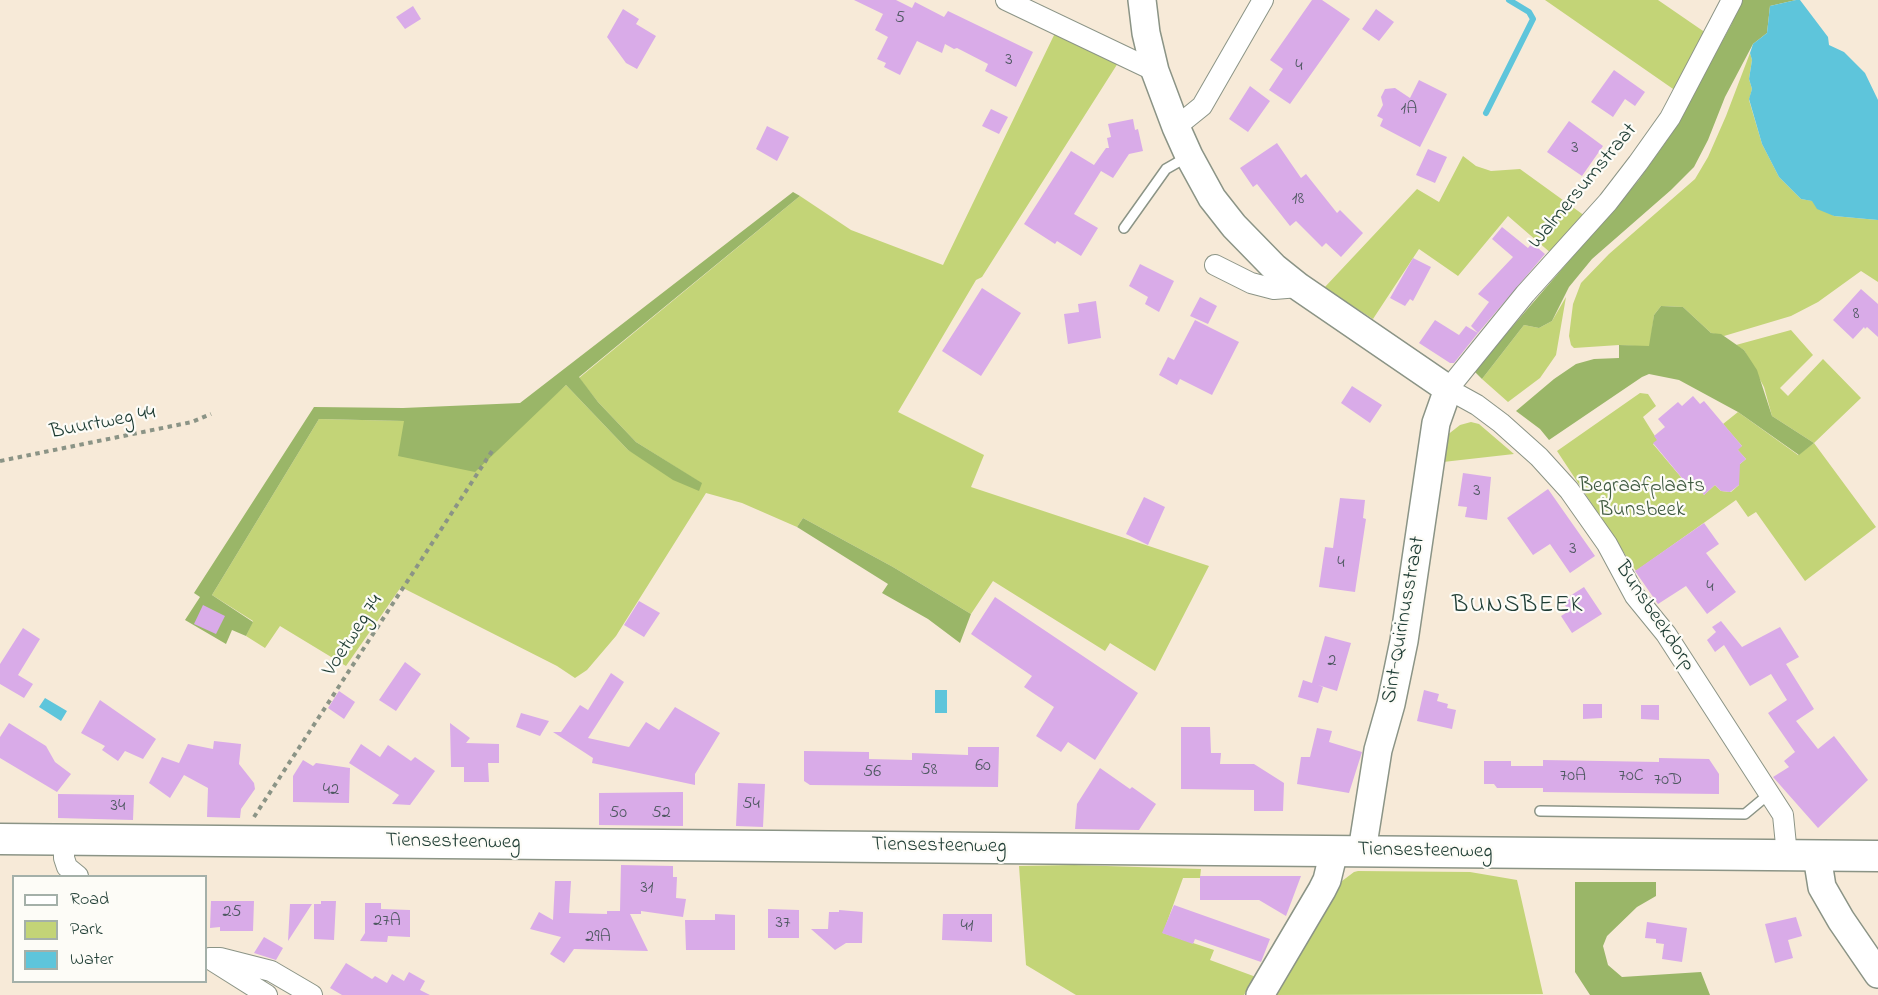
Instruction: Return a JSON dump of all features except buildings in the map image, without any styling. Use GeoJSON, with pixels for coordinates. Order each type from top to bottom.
{"type":"FeatureCollection","features":[{"type":"Feature","properties":{"kind":"main road","name":"Tiensesteenweg"},"geometry":{"type":"LineString","coordinates":[[0,839],[1878,856]]}},
{"type":"Feature","properties":{"kind":"street"},"geometry":{"type":"LineString","coordinates":[[1006,0],[1155,71]]}},
{"type":"Feature","properties":{"kind":"street","name":"Bunsbeekdorp"},"geometry":{"type":"LineString","coordinates":[[1142,0],[1146,33],[1155,71],[1189,156],[1212,198],[1234,226],[1274,267],[1299,287],[1501,423],[1539,457],[1569,490],[1607,544],[1635,596],[1666,634],[1783,815],[1787,855]]}},
{"type":"Feature","properties":{"kind":"street"},"geometry":{"type":"LineString","coordinates":[[1176,127],[1202,106],[1263,0]]}},
{"type":"Feature","properties":{"kind":"street","name":"Walmersumstraat"},"geometry":{"type":"LineString","coordinates":[[1448,389],[1525,294],[1608,202],[1638,163],[1670,118],[1732,0]]}},
{"type":"Feature","properties":{"kind":"street"},"geometry":{"type":"LineString","coordinates":[[1215,265],[1251,283],[1266,287],[1274,289],[1299,287]]}},
{"type":"Feature","properties":{"kind":"street","name":"Sint-Quirinusstraat"},"geometry":{"type":"LineString","coordinates":[[1260,995],[1327,880],[1348,851],[1391,704],[1404,641],[1436,423],[1448,389]]}},
{"type":"Feature","properties":{"kind":"street"},"geometry":{"type":"LineString","coordinates":[[64,839],[64,858],[67,867],[77,875]]}},
{"type":"Feature","properties":{"kind":"street"},"geometry":{"type":"LineString","coordinates":[[1817,856],[1822,887],[1841,920],[1878,974]]}},
{"type":"Feature","properties":{"kind":"street"},"geometry":{"type":"LineString","coordinates":[[207,957],[267,995]]}},
{"type":"Feature","properties":{"kind":"street"},"geometry":{"type":"LineString","coordinates":[[207,957],[220,958],[271,971],[312,995]]}},
{"type":"Feature","properties":{"kind":"lane"},"geometry":{"type":"LineString","coordinates":[[1124,228],[1166,169],[1189,156]]}},
{"type":"Feature","properties":{"kind":"lane"},"geometry":{"type":"LineString","coordinates":[[1540,812],[1745,814],[1769,794]]}},
{"type":"Feature","properties":{"kind":"path","name":"Buurtweg 44"},"geometry":{"type":"LineString","coordinates":[[0,461],[192,422],[211,414]]}},
{"type":"Feature","properties":{"kind":"path","name":"Voetweg 74"},"geometry":{"type":"LineString","coordinates":[[238,841],[494,448]]}},
{"type":"Feature","properties":{"kind":"green space"},"geometry":{"type":"Polygon","coordinates":[[[1545,0],[1658,0],[1706,33],[1676,91],[1545,0]]]}},
{"type":"Feature","properties":{"kind":"green space"},"geometry":{"type":"Polygon","coordinates":[[[1742,0],[1796,0],[1770,6],[1767,33],[1753,44],[1725,97],[1708,140],[1694,167],[1592,259],[1569,287],[1552,321],[1539,328],[1524,325],[1482,379],[1474,371],[1638,181],[1672,133],[1731,25],[1742,0]]]}},
{"type":"Feature","properties":{"kind":"green space"},"geometry":{"type":"Polygon","coordinates":[[[1056,31],[1118,63],[982,277],[976,280],[898,412],[984,455],[971,487],[1209,566],[1155,671],[1110,643],[1105,651],[993,581],[971,614],[893,567],[803,518],[797,527],[742,503],[706,493],[616,636],[587,670],[575,678],[557,666],[401,587],[346,666],[280,626],[265,648],[246,636],[253,621],[212,595],[319,419],[405,421],[549,400],[566,385],[628,450],[701,483],[636,442],[579,378],[800,196],[851,230],[943,265],[1056,31]]]}},
{"type":"Feature","properties":{"kind":"green space"},"geometry":{"type":"Polygon","coordinates":[[[1750,53],[1752,60],[1749,79],[1752,89],[1749,100],[1762,144],[1779,177],[1801,199],[1813,201],[1834,216],[1878,220],[1878,282],[1861,271],[1818,302],[1791,316],[1724,336],[1711,333],[1683,307],[1661,306],[1654,315],[1650,347],[1619,345],[1574,348],[1569,336],[1573,304],[1581,283],[1609,254],[1695,179],[1708,157],[1726,116],[1750,53]]]}},
{"type":"Feature","properties":{"kind":"green space"},"geometry":{"type":"Polygon","coordinates":[[[1463,156],[1476,166],[1491,171],[1520,169],[1585,216],[1552,254],[1508,216],[1458,276],[1419,249],[1373,319],[1324,288],[1417,189],[1439,202],[1463,156]]]}},
{"type":"Feature","properties":{"kind":"green space"},"geometry":{"type":"Polygon","coordinates":[[[793,192],[800,196],[579,377],[598,402],[636,442],[702,483],[699,491],[673,480],[628,450],[566,385],[475,472],[398,456],[404,421],[319,419],[212,595],[253,622],[246,636],[232,630],[226,644],[185,620],[200,597],[194,593],[314,407],[403,408],[520,403],[793,192]]]}},
{"type":"Feature","properties":{"kind":"green space"},"geometry":{"type":"Polygon","coordinates":[[[1566,297],[1556,355],[1540,378],[1508,402],[1482,379],[1524,325],[1539,328],[1552,321],[1566,297]]]}},
{"type":"Feature","properties":{"kind":"green space"},"geometry":{"type":"Polygon","coordinates":[[[1661,306],[1683,307],[1711,333],[1721,334],[1744,350],[1757,370],[1772,416],[1814,443],[1799,455],[1738,412],[1679,380],[1649,374],[1549,440],[1540,429],[1516,411],[1576,364],[1594,359],[1619,358],[1619,345],[1649,346],[1654,315],[1661,306]]]}},
{"type":"Feature","properties":{"kind":"green space"},"geometry":{"type":"Polygon","coordinates":[[[1791,330],[1813,355],[1780,388],[1788,396],[1823,359],[1861,398],[1814,443],[1772,416],[1764,387],[1744,350],[1736,345],[1791,330]]]}},
{"type":"Feature","properties":{"kind":"green space","name":"Begraafplaats Bunsbeek"},"geometry":{"type":"Polygon","coordinates":[[[1640,393],[1648,394],[1656,406],[1643,417],[1658,441],[1653,444],[1691,489],[1695,483],[1704,495],[1715,485],[1721,491],[1731,492],[1739,485],[1734,469],[1746,459],[1736,448],[1742,446],[1723,424],[1738,412],[1798,455],[1814,443],[1876,527],[1805,581],[1756,512],[1748,517],[1736,500],[1636,571],[1557,451],[1640,393]]]}},
{"type":"Feature","properties":{"kind":"green space"},"geometry":{"type":"Polygon","coordinates":[[[1471,422],[1479,424],[1514,454],[1443,462],[1446,436],[1460,425],[1471,422]]]}},
{"type":"Feature","properties":{"kind":"green space"},"geometry":{"type":"Polygon","coordinates":[[[803,518],[893,567],[971,614],[960,643],[928,619],[882,593],[888,584],[797,527],[803,518]]]}},
{"type":"Feature","properties":{"kind":"green space"},"geometry":{"type":"Polygon","coordinates":[[[1074,865],[1201,869],[1200,878],[1183,878],[1163,933],[1214,950],[1210,960],[1256,977],[1244,995],[1076,995],[1026,965],[1019,866],[1074,865]]]}},
{"type":"Feature","properties":{"kind":"green space"},"geometry":{"type":"Polygon","coordinates":[[[1358,871],[1470,872],[1517,880],[1543,994],[1271,995],[1342,881],[1358,871]]]}},
{"type":"Feature","properties":{"kind":"green space"},"geometry":{"type":"Polygon","coordinates":[[[1575,882],[1656,882],[1656,896],[1637,907],[1607,936],[1603,946],[1608,965],[1622,977],[1701,972],[1710,995],[1590,995],[1575,972],[1575,882]]]}},
{"type":"Feature","properties":{"kind":"water"},"geometry":{"type":"Polygon","coordinates":[[[1800,0],[1828,37],[1829,45],[1844,52],[1865,73],[1878,100],[1878,220],[1834,216],[1817,209],[1812,201],[1801,199],[1779,177],[1762,144],[1749,99],[1752,89],[1749,79],[1752,60],[1750,53],[1753,44],[1767,33],[1770,6],[1800,0]]]}},
{"type":"Feature","properties":{"kind":"water"},"geometry":{"type":"Polygon","coordinates":[[[935,690],[947,690],[947,713],[935,713],[935,690]]]}},
{"type":"Feature","properties":{"kind":"water"},"geometry":{"type":"Polygon","coordinates":[[[45,698],[67,711],[61,721],[39,707],[45,698]]]}},
{"type":"Feature","properties":{"kind":"waterway"},"geometry":{"type":"LineString","coordinates":[[1486,113],[1533,19],[1529,12],[1509,0]]}},
{"type":"Feature","properties":{"kind":"district","name":"BUNSBEEK"},"geometry":{"type":"Point","coordinates":[1518,607]}}]}
